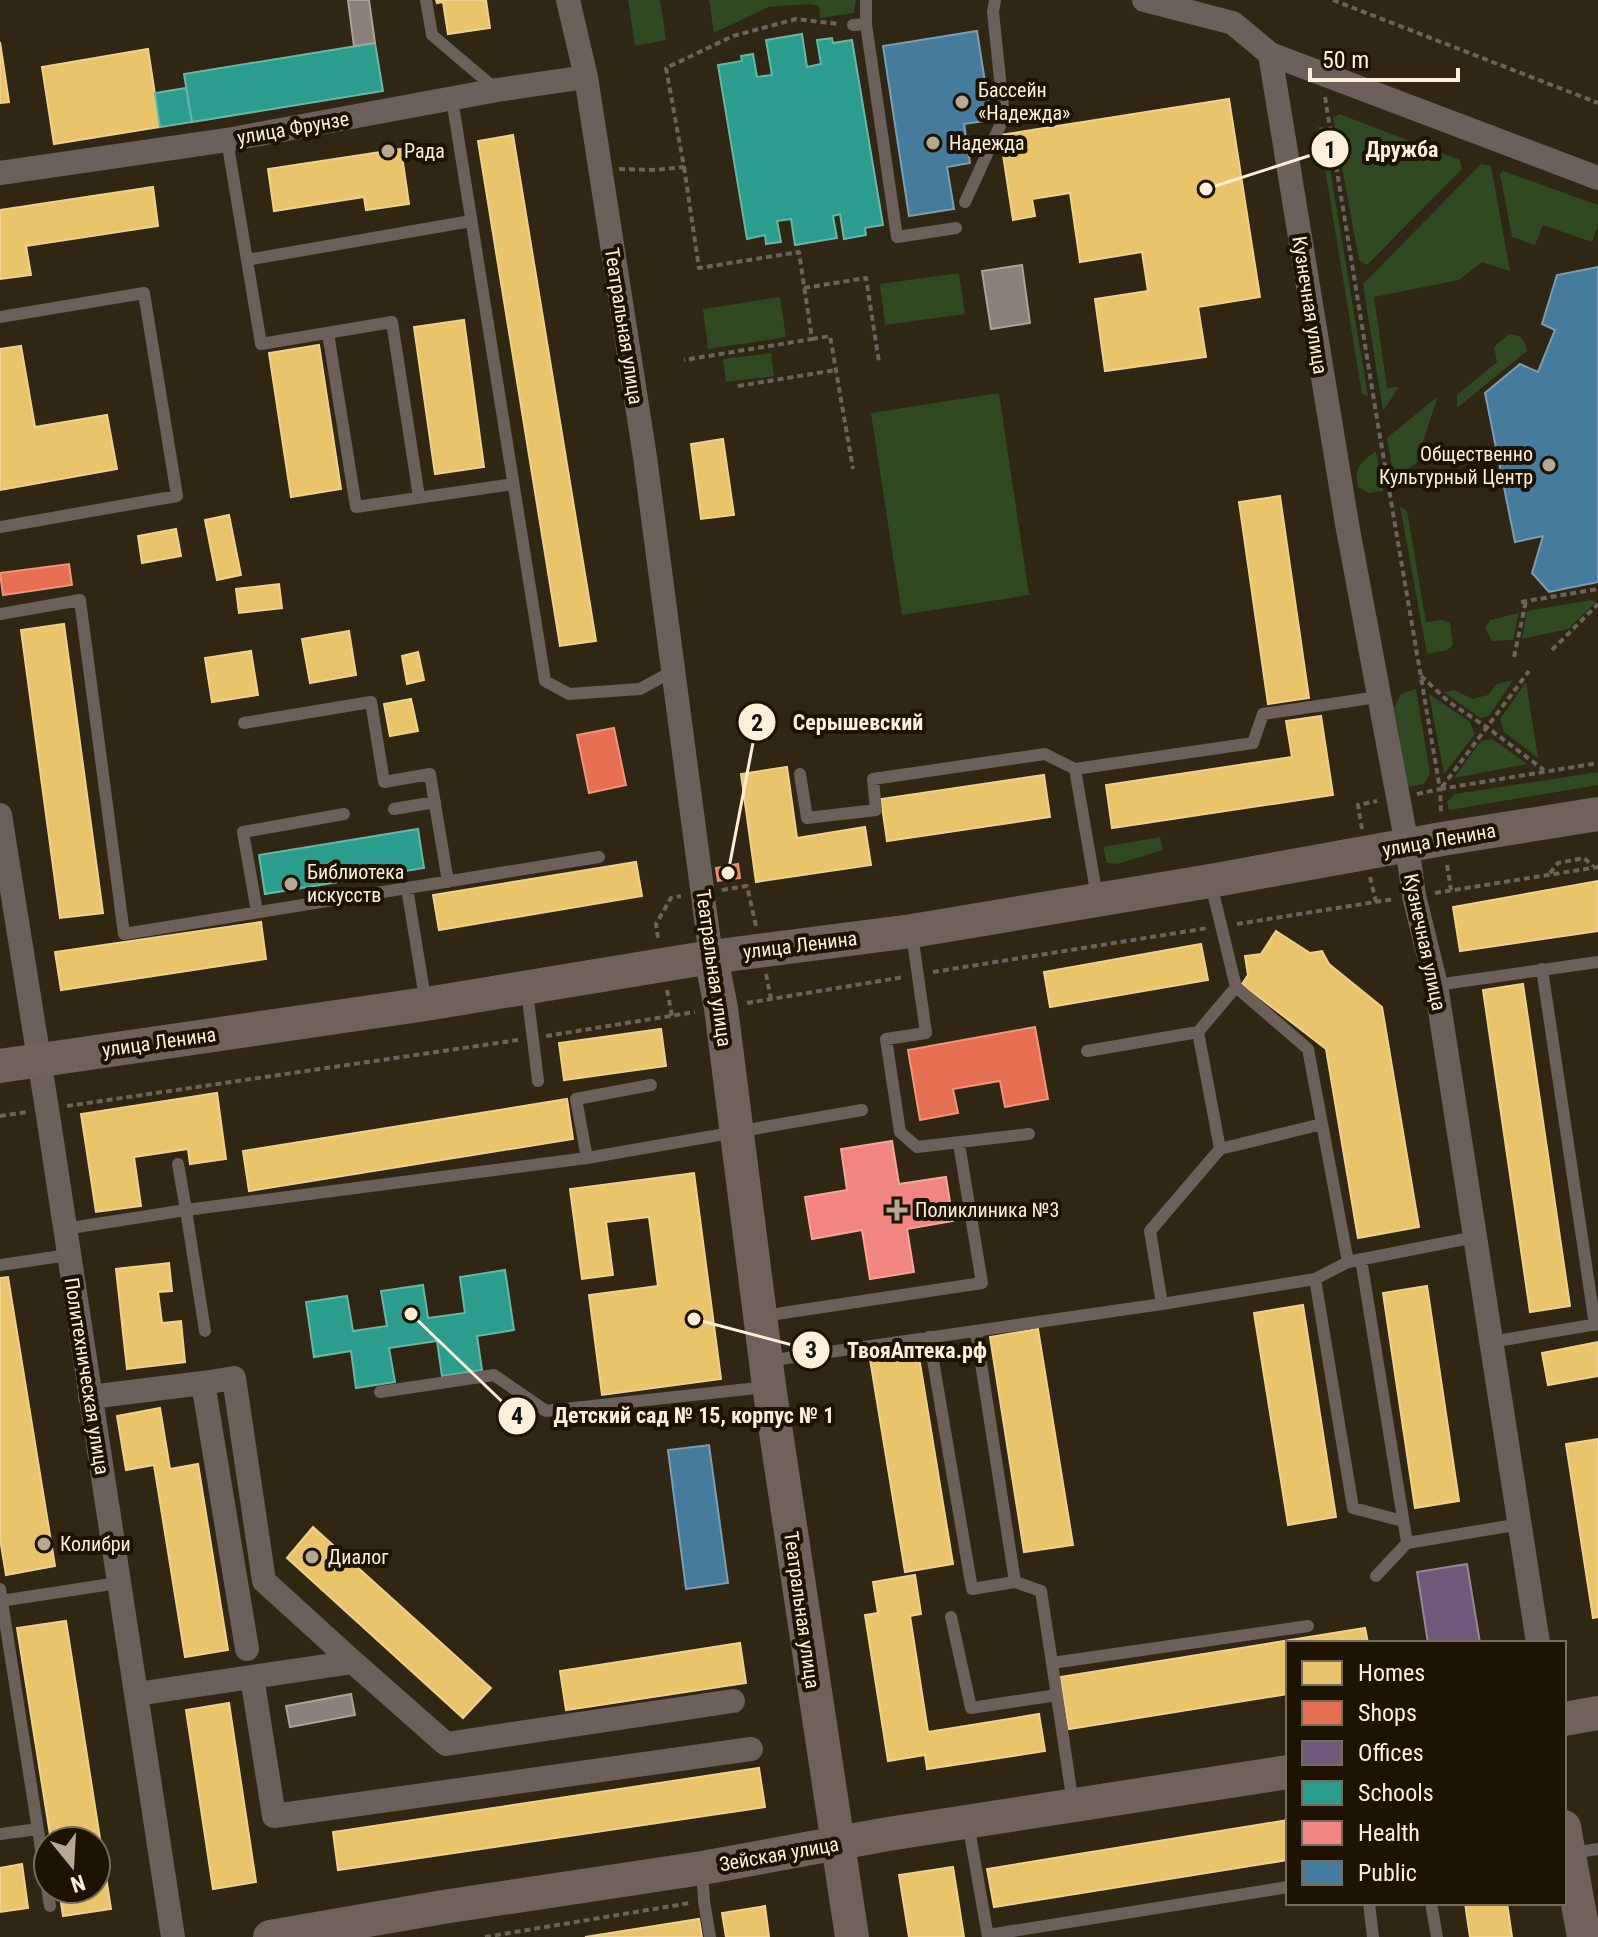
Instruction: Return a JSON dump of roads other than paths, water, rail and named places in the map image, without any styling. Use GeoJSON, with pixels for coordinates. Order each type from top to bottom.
{"type":"FeatureCollection","features":[{"type":"Feature","properties":{"kind":"main road","name":"улица Ленина"},"geometry":{"type":"LineString","coordinates":[[0,1066],[426,1004],[711,957],[912,931],[1598,814]]}},
{"type":"Feature","properties":{"kind":"main road","name":"Театральная улица"},"geometry":{"type":"LineString","coordinates":[[711,957],[721,1008],[768,1374],[852,1937]]}},
{"type":"Feature","properties":{"kind":"main road"},"geometry":{"type":"LineString","coordinates":[[1566,1719],[1598,1713]]}},
{"type":"Feature","properties":{"kind":"main road","name":"Зейская улица"},"geometry":{"type":"LineString","coordinates":[[270,1937],[443,1907],[703,1884],[837,1843],[1286,1772]]}},
{"type":"Feature","properties":{"kind":"main road"},"geometry":{"type":"LineString","coordinates":[[1577,1843],[1584,1937]]}},
{"type":"Feature","properties":{"kind":"street","name":"Театральная улица"},"geometry":{"type":"LineString","coordinates":[[568,0],[586,77],[645,457],[711,957]]}},
{"type":"Feature","properties":{"kind":"street"},"geometry":{"type":"LineString","coordinates":[[1144,0],[1233,23],[1270,54],[1598,178]]}},
{"type":"Feature","properties":{"kind":"street","name":"Кузнечная улица"},"geometry":{"type":"LineString","coordinates":[[1270,54],[1336,462],[1414,896],[1436,985],[1538,1641]]}},
{"type":"Feature","properties":{"kind":"street","name":"улица Фрунзе"},"geometry":{"type":"LineString","coordinates":[[0,173],[227,140],[497,90],[586,77]]}},
{"type":"Feature","properties":{"kind":"street","name":"Политехническая улица"},"geometry":{"type":"LineString","coordinates":[[0,815],[173,1937]]}},
{"type":"Feature","properties":{"kind":"street"},"geometry":{"type":"LineString","coordinates":[[90,1397],[234,1378],[264,1581],[446,1744],[733,1701]]}},
{"type":"Feature","properties":{"kind":"street"},"geometry":{"type":"LineString","coordinates":[[203,1383],[247,1649]]}},
{"type":"Feature","properties":{"kind":"street"},"geometry":{"type":"LineString","coordinates":[[136,1694],[353,1662]]}},
{"type":"Feature","properties":{"kind":"street"},"geometry":{"type":"LineString","coordinates":[[252,1677],[274,1816],[751,1749]]}},
{"type":"Feature","properties":{"kind":"lane"},"geometry":{"type":"LineString","coordinates":[[426,0],[432,35],[497,90]]}},
{"type":"Feature","properties":{"kind":"lane"},"geometry":{"type":"LineString","coordinates":[[866,0],[859,25],[897,237],[956,228]]}},
{"type":"Feature","properties":{"kind":"lane"},"geometry":{"type":"LineString","coordinates":[[965,202],[1004,117],[993,12],[995,0]]}},
{"type":"Feature","properties":{"kind":"lane"},"geometry":{"type":"LineString","coordinates":[[452,99],[545,681],[569,694],[640,689],[673,671]]}},
{"type":"Feature","properties":{"kind":"lane"},"geometry":{"type":"LineString","coordinates":[[227,140],[261,344],[392,322],[419,497]]}},
{"type":"Feature","properties":{"kind":"lane"},"geometry":{"type":"LineString","coordinates":[[247,260],[471,221]]}},
{"type":"Feature","properties":{"kind":"lane"},"geometry":{"type":"LineString","coordinates":[[0,317],[144,293],[177,496],[0,527]]}},
{"type":"Feature","properties":{"kind":"lane"},"geometry":{"type":"LineString","coordinates":[[328,333],[356,507],[513,484]]}},
{"type":"Feature","properties":{"kind":"lane"},"geometry":{"type":"LineString","coordinates":[[0,614],[80,600],[124,934],[599,857]]}},
{"type":"Feature","properties":{"kind":"lane"},"geometry":{"type":"LineString","coordinates":[[800,774],[807,818],[876,810],[873,779],[1045,754],[1075,769],[1253,743],[1263,714],[1378,697]]}},
{"type":"Feature","properties":{"kind":"lane"},"geometry":{"type":"LineString","coordinates":[[244,723],[371,702],[384,782],[430,774],[448,882]]}},
{"type":"Feature","properties":{"kind":"lane"},"geometry":{"type":"LineString","coordinates":[[1075,769],[1098,900]]}},
{"type":"Feature","properties":{"kind":"lane"},"geometry":{"type":"LineString","coordinates":[[394,809],[435,802]]}},
{"type":"Feature","properties":{"kind":"lane"},"geometry":{"type":"LineString","coordinates":[[257,912],[243,832],[344,814]]}},
{"type":"Feature","properties":{"kind":"lane"},"geometry":{"type":"LineString","coordinates":[[1210,881],[1236,987],[1308,1049],[1354,1260],[1407,1543]]}},
{"type":"Feature","properties":{"kind":"lane"},"geometry":{"type":"LineString","coordinates":[[407,888],[426,1004]]}},
{"type":"Feature","properties":{"kind":"lane"},"geometry":{"type":"LineString","coordinates":[[912,931],[926,1033],[886,1039],[900,1132],[917,1147],[1029,1134]]}},
{"type":"Feature","properties":{"kind":"lane"},"geometry":{"type":"LineString","coordinates":[[1436,985],[1598,962]]}},
{"type":"Feature","properties":{"kind":"lane"},"geometry":{"type":"LineString","coordinates":[[1491,1342],[1596,1324],[1542,969]]}},
{"type":"Feature","properties":{"kind":"lane"},"geometry":{"type":"LineString","coordinates":[[1087,1051],[1198,1032],[1236,987]]}},
{"type":"Feature","properties":{"kind":"lane"},"geometry":{"type":"LineString","coordinates":[[526,988],[538,1081]]}},
{"type":"Feature","properties":{"kind":"lane"},"geometry":{"type":"LineString","coordinates":[[1198,1032],[1220,1149]]}},
{"type":"Feature","properties":{"kind":"lane"},"geometry":{"type":"LineString","coordinates":[[587,1158],[576,1099],[651,1085]]}},
{"type":"Feature","properties":{"kind":"lane"},"geometry":{"type":"LineString","coordinates":[[64,1229],[186,1210],[587,1158],[862,1110]]}},
{"type":"Feature","properties":{"kind":"lane"},"geometry":{"type":"LineString","coordinates":[[1162,1304],[1150,1231],[1220,1149],[1322,1124]]}},
{"type":"Feature","properties":{"kind":"lane"},"geometry":{"type":"LineString","coordinates":[[760,1317],[982,1283],[960,1150]]}},
{"type":"Feature","properties":{"kind":"lane"},"geometry":{"type":"LineString","coordinates":[[178,1164],[205,1331]]}},
{"type":"Feature","properties":{"kind":"lane"},"geometry":{"type":"LineString","coordinates":[[380,1392],[494,1375],[546,1411],[768,1374],[929,1337],[1315,1279],[1354,1260],[1475,1237]]}},
{"type":"Feature","properties":{"kind":"lane"},"geometry":{"type":"LineString","coordinates":[[0,1265],[68,1255]]}},
{"type":"Feature","properties":{"kind":"lane"},"geometry":{"type":"LineString","coordinates":[[1315,1279],[1353,1508],[1403,1521]]}},
{"type":"Feature","properties":{"kind":"lane"},"geometry":{"type":"LineString","coordinates":[[976,1331],[1015,1582]]}},
{"type":"Feature","properties":{"kind":"lane"},"geometry":{"type":"LineString","coordinates":[[929,1337],[972,1589],[1015,1582],[1041,1591],[1074,1806]]}},
{"type":"Feature","properties":{"kind":"lane"},"geometry":{"type":"LineString","coordinates":[[1376,1576],[1407,1543],[1520,1524]]}},
{"type":"Feature","properties":{"kind":"lane"},"geometry":{"type":"LineString","coordinates":[[37,1825],[1,1597],[118,1583]]}},
{"type":"Feature","properties":{"kind":"lane"},"geometry":{"type":"LineString","coordinates":[[951,1617],[971,1708],[1057,1695]]}},
{"type":"Feature","properties":{"kind":"lane"},"geometry":{"type":"LineString","coordinates":[[1052,1663],[1308,1626]]}},
{"type":"Feature","properties":{"kind":"lane"},"geometry":{"type":"LineString","coordinates":[[968,1823],[988,1936],[1286,1887]]}},
{"type":"Feature","properties":{"kind":"lane"},"geometry":{"type":"LineString","coordinates":[[0,1834],[32,1830]]}},
{"type":"Feature","properties":{"kind":"lane"},"geometry":{"type":"LineString","coordinates":[[703,1884],[710,1937]]}},
{"type":"Feature","properties":{"kind":"lane"},"geometry":{"type":"LineString","coordinates":[[1369,1905],[1373,1937]]}},
{"type":"Feature","properties":{"kind":"lane"},"geometry":{"type":"LineString","coordinates":[[1431,1905],[1437,1937]]}},
{"type":"Feature","properties":{"kind":"place","name":"Бассейн «Надежда»"},"geometry":{"type":"Point","coordinates":[962,102]}},
{"type":"Feature","properties":{"kind":"place","name":"Надежда"},"geometry":{"type":"Point","coordinates":[933,143]}},
{"type":"Feature","properties":{"kind":"place","name":"Рада"},"geometry":{"type":"Point","coordinates":[388,151]}},
{"type":"Feature","properties":{"kind":"place","name":"Дружба"},"geometry":{"type":"Point","coordinates":[1206,189]}},
{"type":"Feature","properties":{"kind":"place","name":"Общественно Культурный Центр"},"geometry":{"type":"Point","coordinates":[1549,465]}},
{"type":"Feature","properties":{"kind":"place","name":"Серышевский"},"geometry":{"type":"Point","coordinates":[728,873]}},
{"type":"Feature","properties":{"kind":"place","name":"Библиотека искусств"},"geometry":{"type":"Point","coordinates":[291,884]}},
{"type":"Feature","properties":{"kind":"place","name":"Поликлиника №3"},"geometry":{"type":"Point","coordinates":[897,1210]}},
{"type":"Feature","properties":{"kind":"place","name":"Детский сад № 15, корпус № 1"},"geometry":{"type":"Point","coordinates":[411,1314]}},
{"type":"Feature","properties":{"kind":"place","name":"ТвояАптека.рф"},"geometry":{"type":"Point","coordinates":[694,1319]}},
{"type":"Feature","properties":{"kind":"place","name":"Колибри"},"geometry":{"type":"Point","coordinates":[44,1544]}},
{"type":"Feature","properties":{"kind":"place","name":"Диалог"},"geometry":{"type":"Point","coordinates":[312,1557]}}]}
